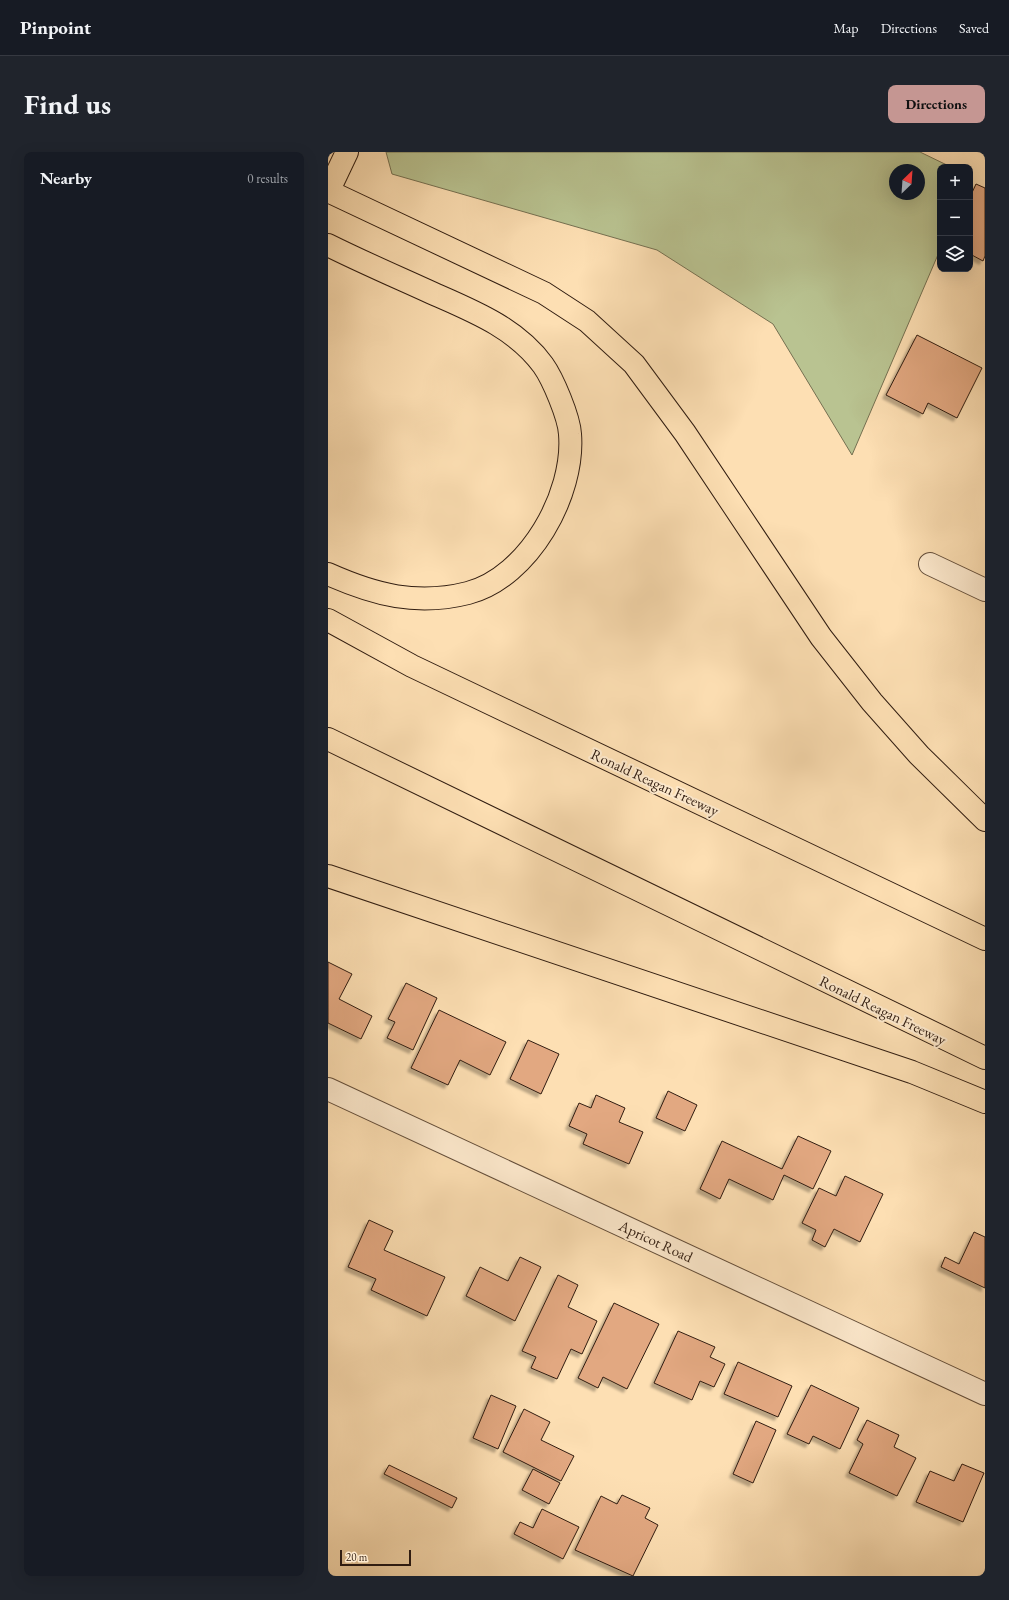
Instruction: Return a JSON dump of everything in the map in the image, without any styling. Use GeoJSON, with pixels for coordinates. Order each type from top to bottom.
{"type":"FeatureCollection","features":[{"type":"Feature","properties":{"kind":"main road"},"geometry":{"type":"LineString","coordinates":[[347,152],[328,191],[544,294],[587,321],[634,364],[685,433],[821,637],[872,702],[919,755],[985,820]]}},
{"type":"Feature","properties":{"kind":"main road"},"geometry":{"type":"LineString","coordinates":[[328,244],[482,316],[517,336],[543,366],[558,396],[570,432],[570,462],[561,494],[547,525],[528,552],[504,576],[469,593],[422,600],[389,596],[353,586],[328,574]]}},
{"type":"Feature","properties":{"kind":"main road","name":"Ronald Reagan Freeway"},"geometry":{"type":"LineString","coordinates":[[328,620],[412,666],[985,939]]}},
{"type":"Feature","properties":{"kind":"main road","name":"Ronald Reagan Freeway"},"geometry":{"type":"LineString","coordinates":[[328,739],[985,1058]]}},
{"type":"Feature","properties":{"kind":"main road"},"geometry":{"type":"LineString","coordinates":[[328,876],[912,1072],[985,1102]]}},
{"type":"Feature","properties":{"kind":"street"},"geometry":{"type":"LineString","coordinates":[[930,564],[985,590]]}},
{"type":"Feature","properties":{"kind":"street","name":"Apricot Road"},"geometry":{"type":"LineString","coordinates":[[328,1089],[985,1394]]}},
{"type":"Feature","properties":{"kind":"green space"},"geometry":{"type":"Polygon","coordinates":[[[386,152],[920,152],[945,164],[937,164],[937,257],[852,455],[773,324],[657,250],[392,174],[386,152]]]}},
{"type":"Feature","properties":{"kind":"building"},"geometry":{"type":"Polygon","coordinates":[[[976,184],[985,188],[985,256],[983,261],[973,256],[973,190],[976,184]]]}},
{"type":"Feature","properties":{"kind":"building"},"geometry":{"type":"Polygon","coordinates":[[[917,335],[982,368],[957,418],[928,403],[923,414],[886,395],[917,335]]]}},
{"type":"Feature","properties":{"kind":"building"},"geometry":{"type":"Polygon","coordinates":[[[328,962],[352,974],[339,999],[372,1016],[361,1039],[328,1023],[328,962]]]}},
{"type":"Feature","properties":{"kind":"building"},"geometry":{"type":"Polygon","coordinates":[[[406,983],[437,998],[413,1050],[387,1038],[395,1022],[388,1019],[406,983]]]}},
{"type":"Feature","properties":{"kind":"building"},"geometry":{"type":"Polygon","coordinates":[[[439,1010],[506,1042],[490,1075],[460,1060],[448,1085],[411,1068],[439,1010]]]}},
{"type":"Feature","properties":{"kind":"building"},"geometry":{"type":"Polygon","coordinates":[[[528,1040],[559,1054],[541,1094],[510,1079],[528,1040]]]}},
{"type":"Feature","properties":{"kind":"building"},"geometry":{"type":"Polygon","coordinates":[[[668,1091],[697,1105],[685,1131],[656,1118],[668,1091]]]}},
{"type":"Feature","properties":{"kind":"building"},"geometry":{"type":"Polygon","coordinates":[[[596,1095],[625,1108],[619,1122],[643,1132],[629,1164],[583,1144],[587,1134],[569,1126],[579,1103],[591,1108],[596,1095]]]}},
{"type":"Feature","properties":{"kind":"building"},"geometry":{"type":"Polygon","coordinates":[[[798,1136],[831,1151],[813,1189],[784,1175],[773,1200],[729,1179],[720,1199],[700,1189],[722,1141],[782,1169],[798,1136]]]}},
{"type":"Feature","properties":{"kind":"building"},"geometry":{"type":"Polygon","coordinates":[[[845,1176],[883,1194],[860,1242],[834,1229],[825,1247],[812,1240],[816,1230],[802,1223],[819,1188],[836,1196],[845,1176]]]}},
{"type":"Feature","properties":{"kind":"building"},"geometry":{"type":"Polygon","coordinates":[[[369,1220],[393,1231],[384,1250],[445,1277],[427,1316],[371,1290],[376,1279],[348,1267],[369,1220]]]}},
{"type":"Feature","properties":{"kind":"building"},"geometry":{"type":"Polygon","coordinates":[[[974,1232],[985,1237],[985,1288],[941,1267],[945,1257],[959,1264],[974,1232]]]}},
{"type":"Feature","properties":{"kind":"building"},"geometry":{"type":"Polygon","coordinates":[[[520,1257],[541,1267],[515,1321],[466,1296],[480,1267],[508,1281],[520,1257]]]}},
{"type":"Feature","properties":{"kind":"building"},"geometry":{"type":"Polygon","coordinates":[[[558,1275],[578,1285],[568,1307],[597,1321],[582,1354],[571,1349],[557,1379],[531,1368],[536,1357],[522,1351],[558,1275]]]}},
{"type":"Feature","properties":{"kind":"building"},"geometry":{"type":"Polygon","coordinates":[[[614,1303],[659,1324],[627,1389],[603,1377],[598,1388],[578,1378],[614,1303]]]}},
{"type":"Feature","properties":{"kind":"building"},"geometry":{"type":"Polygon","coordinates":[[[678,1331],[715,1347],[710,1357],[725,1364],[714,1387],[700,1381],[692,1400],[654,1383],[678,1331]]]}},
{"type":"Feature","properties":{"kind":"building"},"geometry":{"type":"Polygon","coordinates":[[[738,1362],[792,1386],[778,1417],[724,1394],[738,1362]]]}},
{"type":"Feature","properties":{"kind":"building"},"geometry":{"type":"Polygon","coordinates":[[[811,1385],[859,1408],[840,1449],[813,1436],[809,1444],[787,1434],[811,1385]]]}},
{"type":"Feature","properties":{"kind":"building"},"geometry":{"type":"Polygon","coordinates":[[[491,1395],[516,1406],[498,1449],[473,1438],[491,1395]]]}},
{"type":"Feature","properties":{"kind":"building"},"geometry":{"type":"Polygon","coordinates":[[[524,1409],[550,1422],[541,1440],[574,1456],[561,1481],[503,1452],[524,1409]]]}},
{"type":"Feature","properties":{"kind":"building"},"geometry":{"type":"Polygon","coordinates":[[[867,1420],[899,1435],[894,1447],[916,1458],[897,1496],[849,1473],[863,1444],[857,1440],[867,1420]]]}},
{"type":"Feature","properties":{"kind":"building"},"geometry":{"type":"Polygon","coordinates":[[[756,1421],[776,1430],[753,1483],[733,1474],[756,1421]]]}},
{"type":"Feature","properties":{"kind":"building"},"geometry":{"type":"Polygon","coordinates":[[[962,1464],[984,1473],[963,1522],[916,1502],[930,1471],[954,1481],[962,1464]]]}},
{"type":"Feature","properties":{"kind":"building"},"geometry":{"type":"Polygon","coordinates":[[[389,1465],[457,1498],[452,1508],[384,1474],[389,1465]]]}},
{"type":"Feature","properties":{"kind":"building"},"geometry":{"type":"Polygon","coordinates":[[[533,1469],[560,1483],[549,1504],[522,1490],[533,1469]]]}},
{"type":"Feature","properties":{"kind":"building"},"geometry":{"type":"Polygon","coordinates":[[[622,1495],[650,1508],[645,1518],[658,1525],[633,1576],[575,1550],[601,1496],[617,1504],[622,1495]]]}},
{"type":"Feature","properties":{"kind":"building"},"geometry":{"type":"Polygon","coordinates":[[[542,1509],[579,1527],[563,1559],[514,1534],[520,1522],[533,1528],[542,1509]]]}}]}
